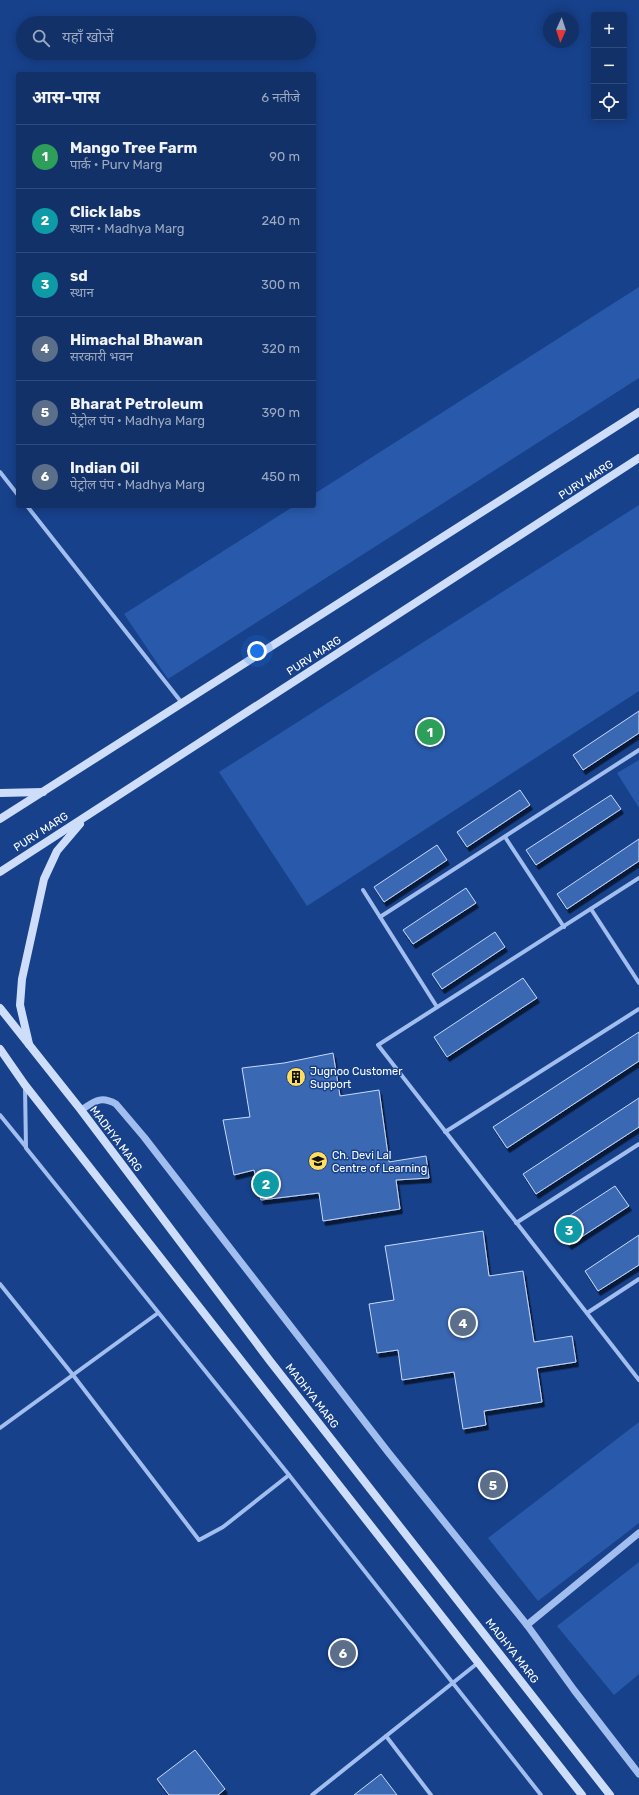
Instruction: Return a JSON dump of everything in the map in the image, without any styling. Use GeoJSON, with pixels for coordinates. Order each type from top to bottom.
{"type":"FeatureCollection","features":[{"type":"Feature","properties":{"kind":"main road"},"geometry":{"type":"LineString","coordinates":[[0,820],[639,412]]}},
{"type":"Feature","properties":{"kind":"main road","name":"PURV MARG"},"geometry":{"type":"LineString","coordinates":[[0,872],[639,458]]}},
{"type":"Feature","properties":{"kind":"main road"},"geometry":{"type":"LineString","coordinates":[[0,793],[44,792]]}},
{"type":"Feature","properties":{"kind":"main road"},"geometry":{"type":"LineString","coordinates":[[29,1046],[20,1005],[22,978],[44,879],[57,851],[85,817]]}},
{"type":"Feature","properties":{"kind":"main road","name":"MADHYA MARG"},"geometry":{"type":"LineString","coordinates":[[0,1008],[81,1110],[270,1360],[610,1795]]}},
{"type":"Feature","properties":{"kind":"main road"},"geometry":{"type":"LineString","coordinates":[[0,1049],[25,1085],[582,1795]]}},
{"type":"Feature","properties":{"kind":"street"},"geometry":{"type":"LineString","coordinates":[[0,472],[16,492]]}},
{"type":"Feature","properties":{"kind":"street"},"geometry":{"type":"LineString","coordinates":[[29,508],[182,703]]}},
{"type":"Feature","properties":{"kind":"street"},"geometry":{"type":"LineString","coordinates":[[380,917],[639,750]]}},
{"type":"Feature","properties":{"kind":"street"},"geometry":{"type":"LineString","coordinates":[[505,836],[564,927]]}},
{"type":"Feature","properties":{"kind":"street"},"geometry":{"type":"LineString","coordinates":[[639,878],[378,1045],[639,1380]]}},
{"type":"Feature","properties":{"kind":"street"},"geometry":{"type":"LineString","coordinates":[[363,890],[437,1007]]}},
{"type":"Feature","properties":{"kind":"street"},"geometry":{"type":"LineString","coordinates":[[592,909],[639,984]]}},
{"type":"Feature","properties":{"kind":"street"},"geometry":{"type":"LineString","coordinates":[[445,1132],[639,1009]]}},
{"type":"Feature","properties":{"kind":"street"},"geometry":{"type":"LineString","coordinates":[[25,1085],[26,1148]]}},
{"type":"Feature","properties":{"kind":"street"},"geometry":{"type":"LineString","coordinates":[[81,1110],[99,1100],[104,1099],[116,1104],[149,1143],[388,1452],[527,1625],[574,1690],[639,1774]]}},
{"type":"Feature","properties":{"kind":"street"},"geometry":{"type":"LineString","coordinates":[[0,1116],[289,1475],[541,1795]]}},
{"type":"Feature","properties":{"kind":"street"},"geometry":{"type":"LineString","coordinates":[[516,1223],[639,1144]]}},
{"type":"Feature","properties":{"kind":"street"},"geometry":{"type":"LineString","coordinates":[[587,1313],[639,1279]]}},
{"type":"Feature","properties":{"kind":"street"},"geometry":{"type":"LineString","coordinates":[[0,1284],[73,1375],[199,1540],[223,1527],[289,1475]]}},
{"type":"Feature","properties":{"kind":"street"},"geometry":{"type":"LineString","coordinates":[[0,1428],[158,1313]]}},
{"type":"Feature","properties":{"kind":"street"},"geometry":{"type":"LineString","coordinates":[[527,1625],[639,1533]]}},
{"type":"Feature","properties":{"kind":"street"},"geometry":{"type":"LineString","coordinates":[[312,1795],[479,1662]]}},
{"type":"Feature","properties":{"kind":"street"},"geometry":{"type":"LineString","coordinates":[[386,1736],[431,1795]]}},
{"type":"Feature","properties":{"kind":"shaded area"},"geometry":{"type":"Polygon","coordinates":[[[639,287],[639,378],[168,679],[124,614],[291,508],[316,508],[316,493],[639,287]]]}},
{"type":"Feature","properties":{"kind":"shaded area"},"geometry":{"type":"Polygon","coordinates":[[[639,505],[639,691],[307,906],[219,772],[639,505]]]}},
{"type":"Feature","properties":{"kind":"shaded area"},"geometry":{"type":"Polygon","coordinates":[[[639,760],[639,808],[617,773],[639,760]]]}},
{"type":"Feature","properties":{"kind":"shaded area"},"geometry":{"type":"Polygon","coordinates":[[[639,1422],[639,1523],[538,1601],[488,1538],[639,1422]]]}},
{"type":"Feature","properties":{"kind":"shaded area"},"geometry":{"type":"Polygon","coordinates":[[[639,1562],[639,1674],[614,1695],[557,1626],[639,1562]]]}},
{"type":"Feature","properties":{"kind":"building"},"geometry":{"type":"Polygon","coordinates":[[[639,711],[639,733],[583,770],[573,755],[639,711]]]}},
{"type":"Feature","properties":{"kind":"building"},"geometry":{"type":"Polygon","coordinates":[[[520,790],[530,805],[467,847],[457,832],[520,790]]]}},
{"type":"Feature","properties":{"kind":"building"},"geometry":{"type":"Polygon","coordinates":[[[611,795],[621,809],[536,865],[526,850],[611,795]]]}},
{"type":"Feature","properties":{"kind":"building"},"geometry":{"type":"Polygon","coordinates":[[[639,839],[639,861],[567,909],[557,894],[639,839]]]}},
{"type":"Feature","properties":{"kind":"building"},"geometry":{"type":"Polygon","coordinates":[[[437,845],[447,860],[384,902],[374,887],[437,845]]]}},
{"type":"Feature","properties":{"kind":"building"},"geometry":{"type":"Polygon","coordinates":[[[466,888],[476,903],[413,944],[403,930],[466,888]]]}},
{"type":"Feature","properties":{"kind":"building"},"geometry":{"type":"Polygon","coordinates":[[[495,932],[505,947],[442,989],[432,974],[495,932]]]}},
{"type":"Feature","properties":{"kind":"building"},"geometry":{"type":"Polygon","coordinates":[[[523,978],[537,998],[447,1057],[434,1037],[523,978]]]}},
{"type":"Feature","properties":{"kind":"building"},"geometry":{"type":"Polygon","coordinates":[[[639,1032],[639,1061],[507,1148],[493,1127],[639,1032]]]}},
{"type":"Feature","properties":{"kind":"building"},"geometry":{"type":"Polygon","coordinates":[[[333,1053],[340,1096],[379,1090],[389,1162],[426,1156],[429,1178],[396,1180],[400,1209],[323,1221],[319,1193],[261,1200],[254,1170],[234,1175],[223,1120],[250,1117],[242,1068],[284,1063],[333,1053]]]}},
{"type":"Feature","properties":{"kind":"building"},"geometry":{"type":"Polygon","coordinates":[[[639,1098],[639,1127],[536,1194],[523,1174],[639,1098]]]}},
{"type":"Feature","properties":{"kind":"building"},"geometry":{"type":"Polygon","coordinates":[[[615,1186],[629,1206],[569,1245],[555,1225],[615,1186]]]}},
{"type":"Feature","properties":{"kind":"building"},"geometry":{"type":"Polygon","coordinates":[[[483,1231],[489,1276],[523,1271],[534,1342],[572,1336],[576,1362],[537,1368],[542,1402],[484,1411],[486,1425],[463,1429],[454,1372],[402,1380],[398,1350],[377,1353],[369,1304],[394,1300],[385,1246],[483,1231]]]}},
{"type":"Feature","properties":{"kind":"building"},"geometry":{"type":"Polygon","coordinates":[[[639,1235],[639,1265],[598,1291],[585,1271],[639,1235]]]}},
{"type":"Feature","properties":{"kind":"building"},"geometry":{"type":"Polygon","coordinates":[[[195,1750],[225,1789],[218,1795],[169,1795],[157,1779],[195,1750]]]}},
{"type":"Feature","properties":{"kind":"building"},"geometry":{"type":"Polygon","coordinates":[[[381,1774],[397,1795],[354,1795],[381,1774]]]}},
{"type":"Feature","properties":{"kind":"place","name":"Mango Tree Farm"},"geometry":{"type":"Point","coordinates":[430,732]}},
{"type":"Feature","properties":{"kind":"place","name":"Jugnoo Customer Support"},"geometry":{"type":"Point","coordinates":[296,1077]}},
{"type":"Feature","properties":{"kind":"place","name":"Ch. Devi Lal Centre of Learning"},"geometry":{"type":"Point","coordinates":[318,1161]}},
{"type":"Feature","properties":{"kind":"place","name":"Click labs"},"geometry":{"type":"Point","coordinates":[266,1184]}},
{"type":"Feature","properties":{"kind":"place","name":"sd"},"geometry":{"type":"Point","coordinates":[569,1230]}},
{"type":"Feature","properties":{"kind":"place","name":"Himachal Bhawan"},"geometry":{"type":"Point","coordinates":[463,1323]}},
{"type":"Feature","properties":{"kind":"place","name":"Bharat Petroleum"},"geometry":{"type":"Point","coordinates":[493,1485]}},
{"type":"Feature","properties":{"kind":"place","name":"Indian Oil"},"geometry":{"type":"Point","coordinates":[343,1653]}}]}
